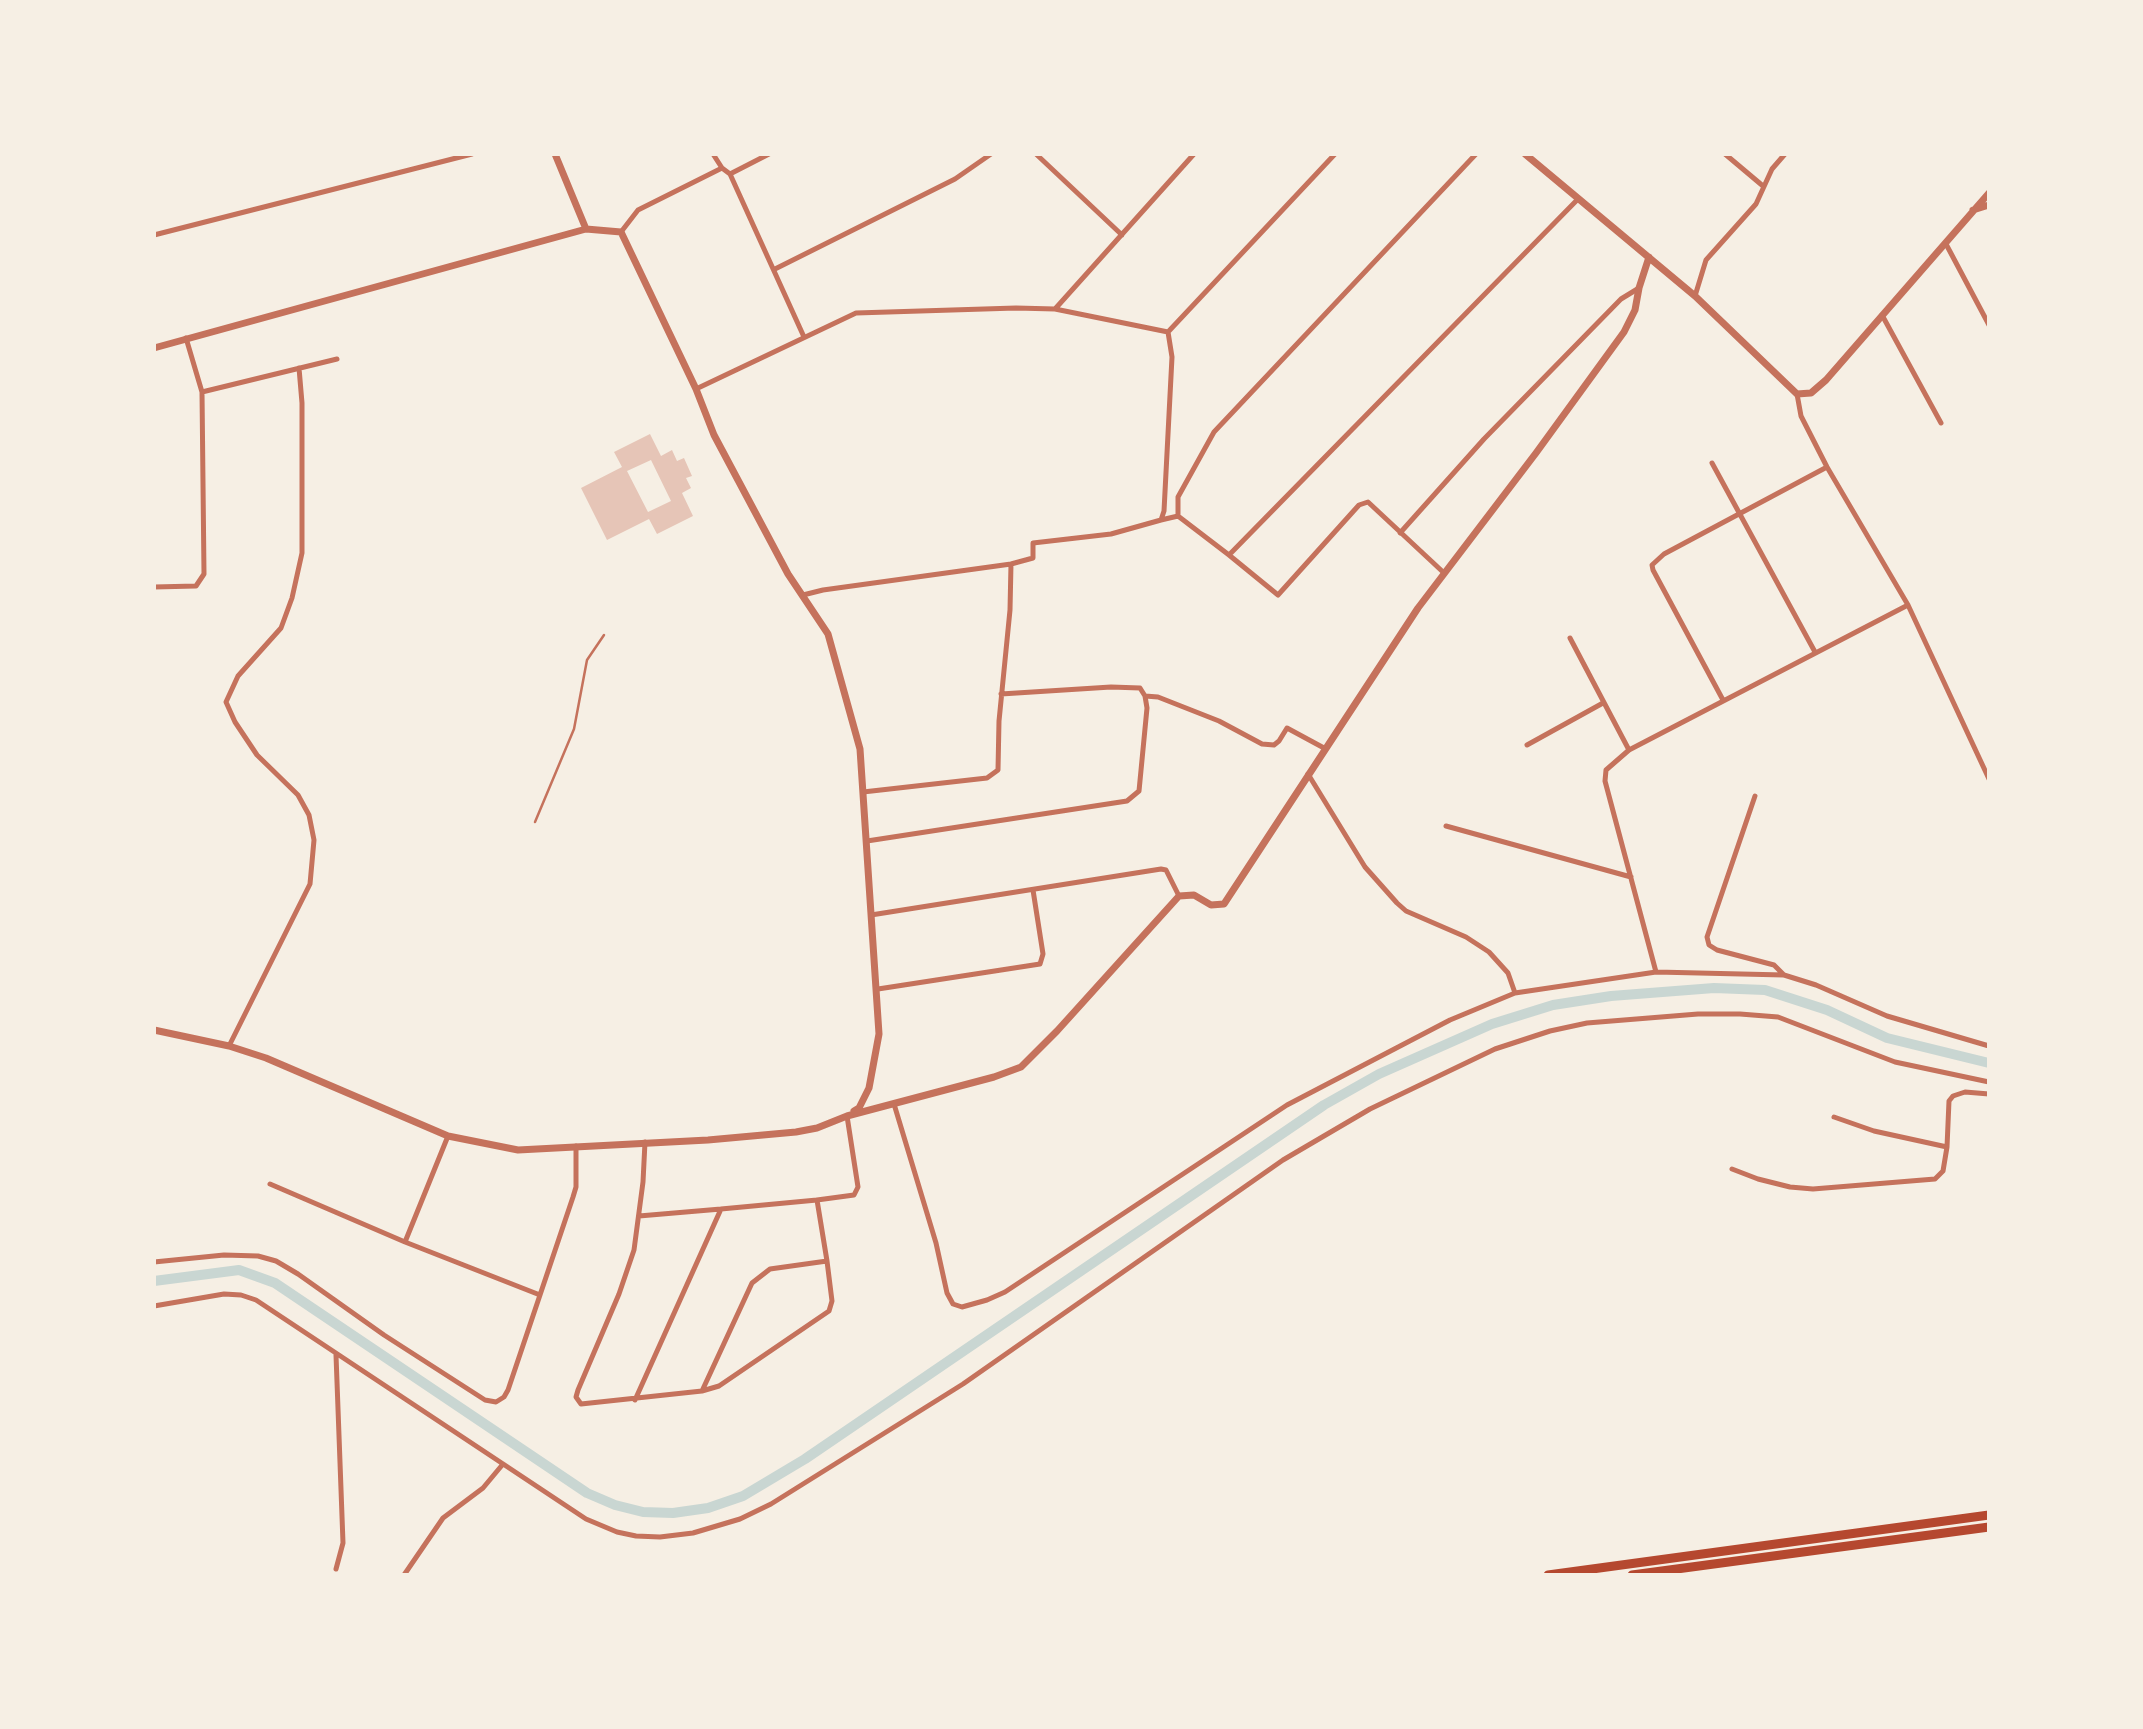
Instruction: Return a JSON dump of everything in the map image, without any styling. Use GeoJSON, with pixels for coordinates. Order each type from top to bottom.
{"type":"FeatureCollection","features":[{"type":"Feature","properties":{"kind":"main road"},"geometry":{"type":"LineString","coordinates":[[1548,1575],[1989,1515]]}},
{"type":"Feature","properties":{"kind":"main road"},"geometry":{"type":"LineString","coordinates":[[1632,1575],[1989,1527]]}},
{"type":"Feature","properties":{"kind":"main road"},"geometry":{"type":"LineString","coordinates":[[1786,1543],[1788,1555]]}},
{"type":"Feature","properties":{"kind":"street"},"geometry":{"type":"LineString","coordinates":[[154,235],[472,154]]}},
{"type":"Feature","properties":{"kind":"street"},"geometry":{"type":"LineString","coordinates":[[555,154],[586,229]]}},
{"type":"Feature","properties":{"kind":"street"},"geometry":{"type":"LineString","coordinates":[[713,154],[722,168],[730,174],[804,337]]}},
{"type":"Feature","properties":{"kind":"street"},"geometry":{"type":"LineString","coordinates":[[730,174],[769,154]]}},
{"type":"Feature","properties":{"kind":"street"},"geometry":{"type":"LineString","coordinates":[[775,269],[955,179],[991,154]]}},
{"type":"Feature","properties":{"kind":"street"},"geometry":{"type":"LineString","coordinates":[[1036,154],[1122,235]]}},
{"type":"Feature","properties":{"kind":"street"},"geometry":{"type":"LineString","coordinates":[[1168,332],[1335,154]]}},
{"type":"Feature","properties":{"kind":"street"},"geometry":{"type":"LineString","coordinates":[[1178,516],[1178,497],[1214,432],[1476,154]]}},
{"type":"Feature","properties":{"kind":"street"},"geometry":{"type":"LineString","coordinates":[[1525,154],[1695,296],[1797,394],[1801,416],[1827,467],[1908,605],[1989,779]]}},
{"type":"Feature","properties":{"kind":"street"},"geometry":{"type":"LineString","coordinates":[[1726,154],[1763,186]]}},
{"type":"Feature","properties":{"kind":"street"},"geometry":{"type":"LineString","coordinates":[[1695,296],[1706,260],[1756,204],[1772,169],[1785,154]]}},
{"type":"Feature","properties":{"kind":"street"},"geometry":{"type":"LineString","coordinates":[[1055,309],[1191,155]]}},
{"type":"Feature","properties":{"kind":"street"},"geometry":{"type":"LineString","coordinates":[[621,232],[638,211],[722,168]]}},
{"type":"Feature","properties":{"kind":"street"},"geometry":{"type":"LineString","coordinates":[[1797,394],[1811,393],[1826,380],[1989,193]]}},
{"type":"Feature","properties":{"kind":"street"},"geometry":{"type":"LineString","coordinates":[[1229,555],[1578,199]]}},
{"type":"Feature","properties":{"kind":"street"},"geometry":{"type":"LineString","coordinates":[[1973,211],[1989,205]]}},
{"type":"Feature","properties":{"kind":"street"},"geometry":{"type":"LineString","coordinates":[[154,348],[586,229],[621,232]]}},
{"type":"Feature","properties":{"kind":"street"},"geometry":{"type":"LineString","coordinates":[[621,232],[695,389],[714,436],[788,574],[828,634],[860,749],[880,1034],[869,1088],[859,1108],[847,1116]]}},
{"type":"Feature","properties":{"kind":"street"},"geometry":{"type":"LineString","coordinates":[[1946,244],[1989,325]]}},
{"type":"Feature","properties":{"kind":"street"},"geometry":{"type":"LineString","coordinates":[[154,1030],[229,1046],[266,1058],[449,1136],[518,1150],[771,1135],[817,1128],[847,1116],[994,1077],[1021,1067],[1179,896],[1194,895],[1211,905],[1224,904],[1324,748],[1443,572],[1536,453],[1624,332],[1636,310],[1639,288],[1649,257]]}},
{"type":"Feature","properties":{"kind":"street"},"geometry":{"type":"LineString","coordinates":[[1400,533],[1484,439],[1621,299],[1639,288]]}},
{"type":"Feature","properties":{"kind":"street"},"geometry":{"type":"LineString","coordinates":[[695,389],[856,313],[1055,309],[1168,332]]}},
{"type":"Feature","properties":{"kind":"street"},"geometry":{"type":"LineString","coordinates":[[1882,314],[1941,423]]}},
{"type":"Feature","properties":{"kind":"street"},"geometry":{"type":"LineString","coordinates":[[1160,520],[1164,510],[1172,357],[1168,332]]}},
{"type":"Feature","properties":{"kind":"street"},"geometry":{"type":"LineString","coordinates":[[154,587],[196,586],[204,574],[202,392],[186,338]]}},
{"type":"Feature","properties":{"kind":"street"},"geometry":{"type":"LineString","coordinates":[[202,392],[337,359]]}},
{"type":"Feature","properties":{"kind":"street"},"geometry":{"type":"LineString","coordinates":[[229,1046],[310,884],[314,840],[309,815],[298,795],[257,755],[235,722],[226,702],[238,676],[281,628],[302,553],[302,402],[299,369]]}},
{"type":"Feature","properties":{"kind":"street"},"geometry":{"type":"LineString","coordinates":[[1712,463],[1815,652]]}},
{"type":"Feature","properties":{"kind":"street"},"geometry":{"type":"LineString","coordinates":[[1723,700],[1653,570],[1653,565],[1657,559],[1827,467]]}},
{"type":"Feature","properties":{"kind":"street"},"geometry":{"type":"LineString","coordinates":[[803,595],[1012,564],[1033,558],[1033,543],[1111,534],[1178,516],[1278,595],[1364,502],[1371,504],[1443,572]]}},
{"type":"Feature","properties":{"kind":"street"},"geometry":{"type":"LineString","coordinates":[[863,792],[968,781],[994,775],[999,765],[1001,694],[1012,564]]}},
{"type":"Feature","properties":{"kind":"street"},"geometry":{"type":"LineString","coordinates":[[1656,972],[1604,775],[1611,764],[1629,750],[1908,605]]}},
{"type":"Feature","properties":{"kind":"street"},"geometry":{"type":"LineString","coordinates":[[1570,638],[1629,750]]}},
{"type":"Feature","properties":{"kind":"street"},"geometry":{"type":"LineString","coordinates":[[867,841],[1127,801],[1139,791],[1147,708],[1140,688],[1001,694]]}},
{"type":"Feature","properties":{"kind":"street"},"geometry":{"type":"LineString","coordinates":[[1145,696],[1158,697],[1219,721],[1262,744],[1273,745],[1287,728],[1324,748]]}},
{"type":"Feature","properties":{"kind":"street"},"geometry":{"type":"LineString","coordinates":[[1527,745],[1603,703]]}},
{"type":"Feature","properties":{"kind":"street"},"geometry":{"type":"LineString","coordinates":[[1308,774],[1366,867],[1397,903],[1416,916],[1466,937],[1489,952],[1508,973],[1515,993]]}},
{"type":"Feature","properties":{"kind":"street"},"geometry":{"type":"LineString","coordinates":[[1755,796],[1707,937],[1709,945],[1717,950],[1774,965],[1784,975]]}},
{"type":"Feature","properties":{"kind":"street"},"geometry":{"type":"LineString","coordinates":[[1446,826],[1631,877]]}},
{"type":"Feature","properties":{"kind":"street"},"geometry":{"type":"LineString","coordinates":[[871,915],[1161,869],[1166,870],[1179,896]]}},
{"type":"Feature","properties":{"kind":"street"},"geometry":{"type":"LineString","coordinates":[[878,989],[1040,964],[1043,954],[1032,890]]}},
{"type":"Feature","properties":{"kind":"street"},"geometry":{"type":"LineString","coordinates":[[894,1104],[936,1243],[947,1293],[953,1304],[962,1307],[986,1300],[1021,1282],[1287,1105],[1450,1020],[1515,993],[1656,972],[1784,975],[1816,985],[1887,1016],[1989,1046]]}},
{"type":"Feature","properties":{"kind":"street"},"geometry":{"type":"LineString","coordinates":[[154,1306],[225,1294],[256,1300],[586,1519],[617,1532],[660,1537],[693,1533],[740,1519],[771,1504],[963,1384],[1283,1160],[1370,1109],[1496,1049],[1550,1031],[1587,1023],[1698,1014],[1778,1017],[1895,1062],[1989,1082]]}},
{"type":"Feature","properties":{"kind":"street"},"geometry":{"type":"LineString","coordinates":[[1732,1169],[1790,1187],[1813,1189],[1935,1180],[1943,1171],[1949,1101],[1953,1096],[1965,1092],[1989,1094]]}},
{"type":"Feature","properties":{"kind":"street"},"geometry":{"type":"LineString","coordinates":[[639,1216],[850,1196],[858,1191],[847,1116]]}},
{"type":"Feature","properties":{"kind":"street"},"geometry":{"type":"LineString","coordinates":[[1834,1117],[1874,1131],[1947,1147]]}},
{"type":"Feature","properties":{"kind":"street"},"geometry":{"type":"LineString","coordinates":[[405,1242],[449,1136]]}},
{"type":"Feature","properties":{"kind":"street"},"geometry":{"type":"LineString","coordinates":[[645,1142],[639,1216],[629,1268],[576,1397],[578,1403],[584,1405],[702,1391],[719,1386],[829,1311],[832,1301],[817,1199]]}},
{"type":"Feature","properties":{"kind":"street"},"geometry":{"type":"LineString","coordinates":[[154,1262],[223,1255],[258,1256],[276,1262],[298,1274],[384,1335],[491,1402],[500,1401],[508,1390],[576,1187],[576,1146]]}},
{"type":"Feature","properties":{"kind":"street"},"geometry":{"type":"LineString","coordinates":[[270,1184],[405,1242],[540,1295]]}},
{"type":"Feature","properties":{"kind":"street"},"geometry":{"type":"LineString","coordinates":[[635,1400],[721,1209]]}},
{"type":"Feature","properties":{"kind":"street"},"geometry":{"type":"LineString","coordinates":[[702,1391],[752,1283],[770,1269],[827,1261]]}},
{"type":"Feature","properties":{"kind":"street"},"geometry":{"type":"LineString","coordinates":[[336,1354],[343,1543],[336,1569]]}},
{"type":"Feature","properties":{"kind":"street"},"geometry":{"type":"LineString","coordinates":[[404,1575],[443,1518],[483,1488],[503,1464]]}},
{"type":"Feature","properties":{"kind":"lane"},"geometry":{"type":"LineString","coordinates":[[534,822],[574,729],[587,660],[604,635]]}},
{"type":"Feature","properties":{"kind":"building"},"geometry":{"type":"Polygon","coordinates":[[[650,434],[661,456],[672,450],[677,461],[684,458],[692,476],[686,478],[691,488],[682,493],[693,516],[657,534],[649,519],[607,540],[581,488],[622,467],[614,452],[650,434]],[[651,460],[627,471],[648,512],[671,501],[651,460]]]}},
{"type":"Feature","properties":{"kind":"waterway"},"geometry":{"type":"LineString","coordinates":[[154,1281],[239,1270],[275,1283],[587,1493],[615,1505],[643,1512],[673,1513],[708,1508],[743,1496],[805,1459],[1324,1105],[1379,1074],[1492,1024],[1553,1005],[1611,996],[1714,988],[1765,990],[1827,1010],[1887,1038],[1989,1063]]}}]}
